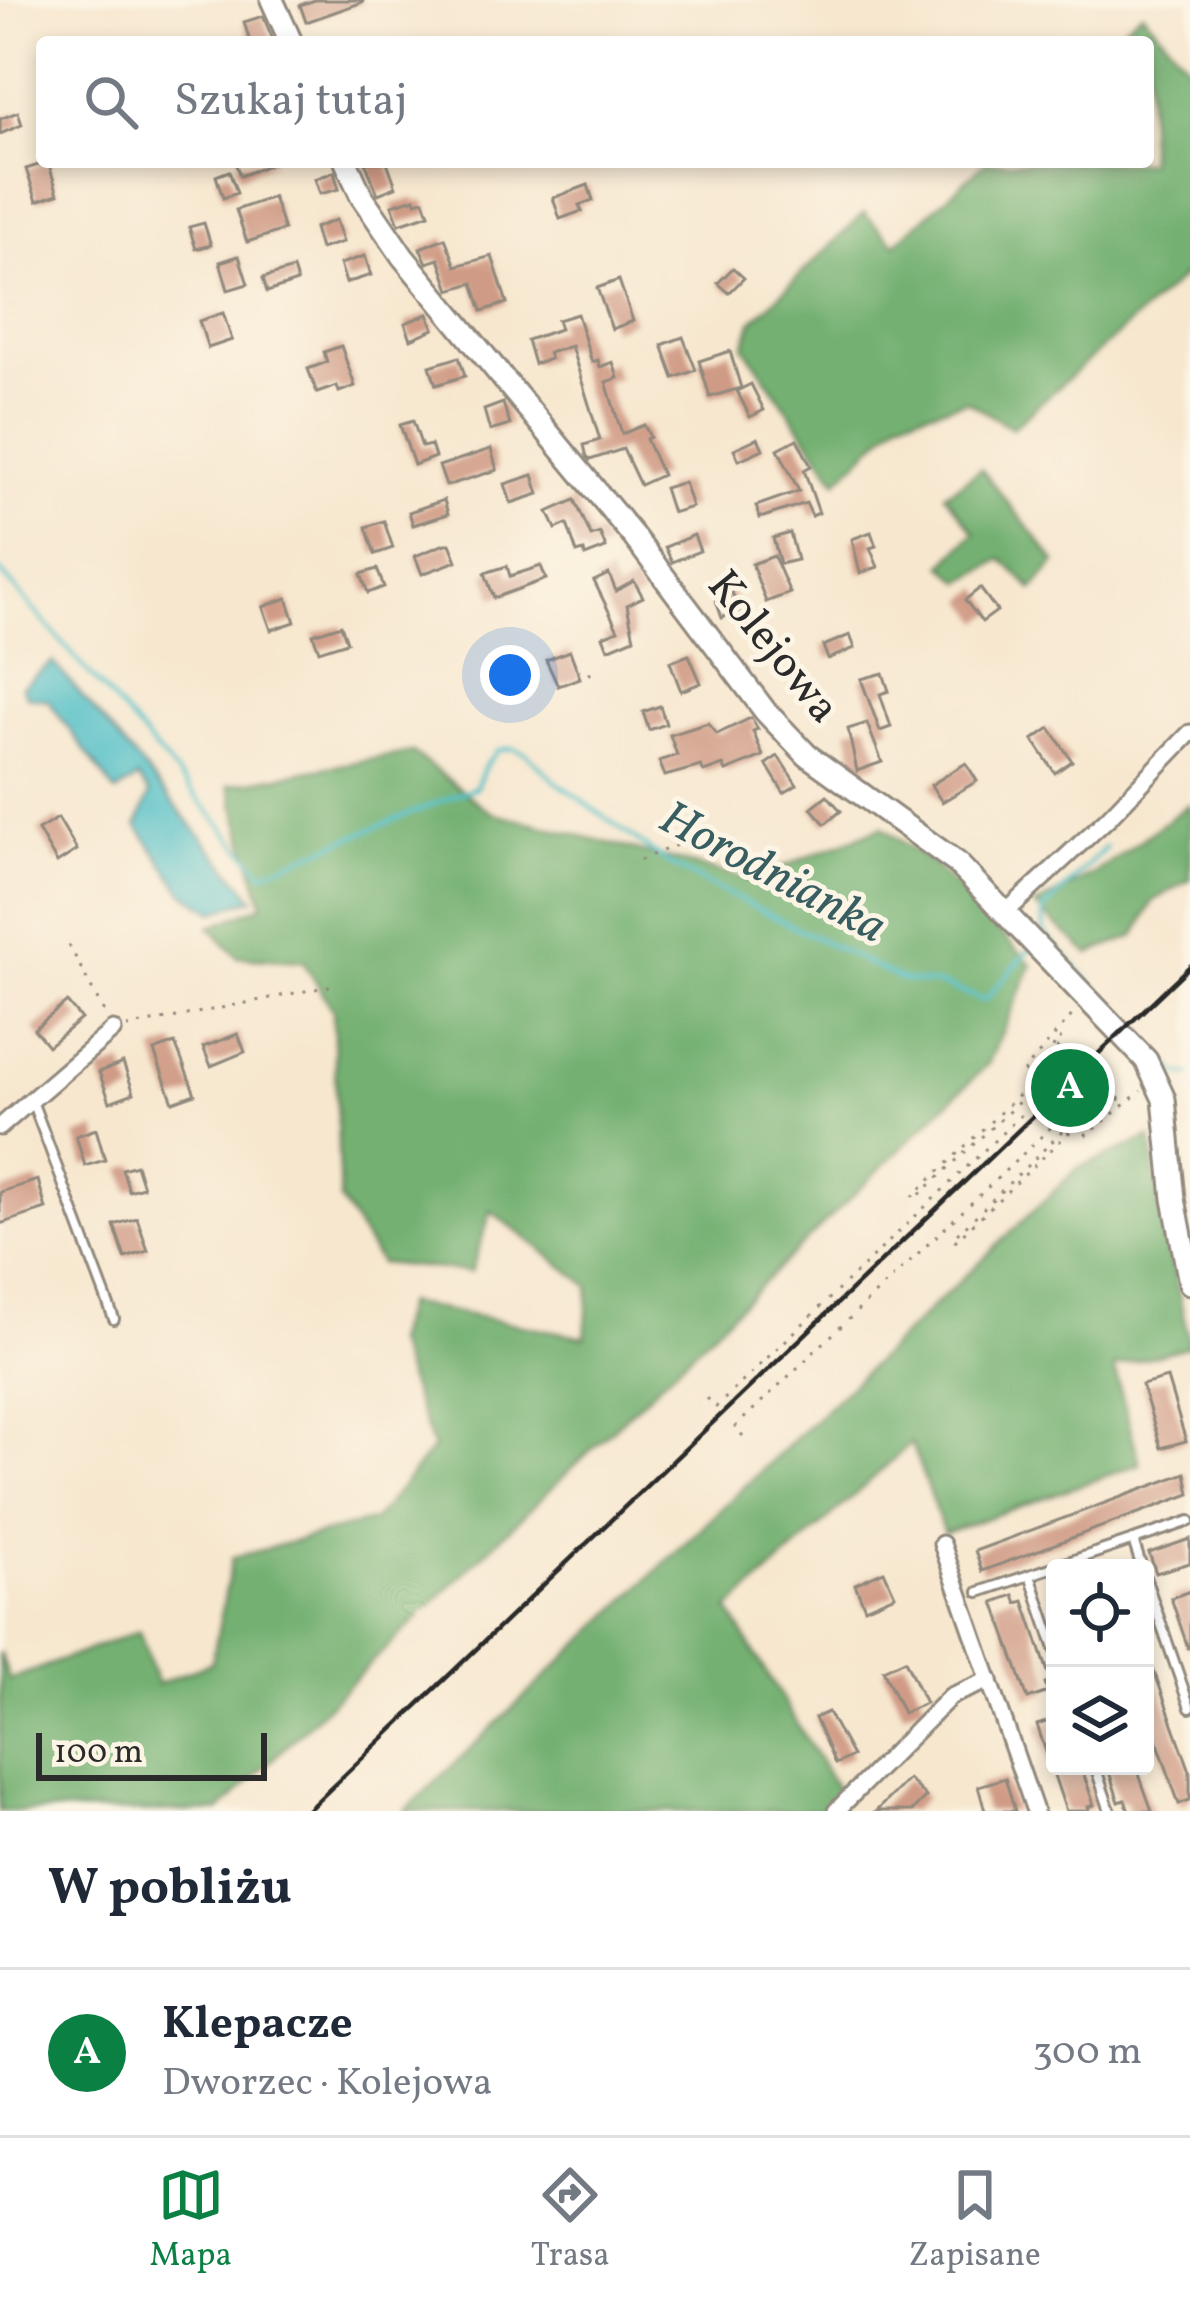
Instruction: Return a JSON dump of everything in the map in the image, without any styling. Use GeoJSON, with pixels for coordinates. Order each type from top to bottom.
{"type":"FeatureCollection","features":[{"type":"Feature","properties":{"kind":"street"},"geometry":{"type":"LineString","coordinates":[[272,0],[288,36]]}},
{"type":"Feature","properties":{"kind":"street","name":"Kolejowa"},"geometry":{"type":"LineString","coordinates":[[349,168],[403,256],[634,537],[765,711],[807,755],[957,863],[1138,1050],[1164,1099],[1174,1198],[1190,1283]]}},
{"type":"Feature","properties":{"kind":"street"},"geometry":{"type":"LineString","coordinates":[[1005,914],[1190,734]]}},
{"type":"Feature","properties":{"kind":"street"},"geometry":{"type":"LineString","coordinates":[[0,1127],[112,1030]]}},
{"type":"Feature","properties":{"kind":"street"},"geometry":{"type":"LineString","coordinates":[[942,1544],[1035,1811]]}},
{"type":"Feature","properties":{"kind":"street"},"geometry":{"type":"LineString","coordinates":[[836,1811],[951,1696],[990,1679]]}},
{"type":"Feature","properties":{"kind":"lane"},"geometry":{"type":"LineString","coordinates":[[32,1101],[114,1319]]}},
{"type":"Feature","properties":{"kind":"lane"},"geometry":{"type":"LineString","coordinates":[[980,1592],[1190,1521]]}},
{"type":"Feature","properties":{"kind":"lane"},"geometry":{"type":"LineString","coordinates":[[1132,1540],[1139,1559]]}},
{"type":"Feature","properties":{"kind":"lane"},"geometry":{"type":"LineString","coordinates":[[1030,1575],[1046,1622]]}},
{"type":"Feature","properties":{"kind":"lane"},"geometry":{"type":"LineString","coordinates":[[1154,1603],[1190,1708]]}},
{"type":"Feature","properties":{"kind":"lane"},"geometry":{"type":"LineString","coordinates":[[1098,1775],[1110,1811]]}},
{"type":"Feature","properties":{"kind":"path"},"geometry":{"type":"LineString","coordinates":[[577,670],[594,675]]}},
{"type":"Feature","properties":{"kind":"path"},"geometry":{"type":"LineString","coordinates":[[640,860],[699,836]]}},
{"type":"Feature","properties":{"kind":"path"},"geometry":{"type":"LineString","coordinates":[[70,945],[112,1030],[335,985]]}},
{"type":"Feature","properties":{"kind":"path"},"geometry":{"type":"LineString","coordinates":[[707,1398],[716,1407],[1043,1094],[1035,1084],[913,1196],[1034,1080],[1024,1070],[1088,998]]}},
{"type":"Feature","properties":{"kind":"path"},"geometry":{"type":"LineString","coordinates":[[1038,1088],[1062,1039],[1056,1039],[1053,1048],[1046,1045]]}},
{"type":"Feature","properties":{"kind":"path"},"geometry":{"type":"LineString","coordinates":[[743,1436],[735,1427],[1064,1115],[1072,1124],[955,1240],[1077,1125],[1087,1135],[1156,1078]]}},
{"type":"Feature","properties":{"kind":"path"},"geometry":{"type":"LineString","coordinates":[[1069,1120],[1120,1098],[1110,1107],[1112,1113]]}},
{"type":"Feature","properties":{"kind":"green space"},"geometry":{"type":"Polygon","coordinates":[[[1142,12],[1190,67],[1190,270],[1012,428],[967,401],[901,418],[837,481],[744,346],[752,322],[864,213],[895,244],[979,168],[1154,168],[1154,36],[1112,36],[1142,12]]]}},
{"type":"Feature","properties":{"kind":"green space"},"geometry":{"type":"Polygon","coordinates":[[[981,469],[1056,562],[1033,590],[1002,559],[962,582],[943,565],[975,532],[945,494],[981,469]]]}},
{"type":"Feature","properties":{"kind":"green space"},"geometry":{"type":"Polygon","coordinates":[[[412,752],[490,812],[750,880],[882,827],[934,865],[1032,965],[988,1064],[219,1811],[0,1811],[0,1652],[9,1680],[139,1631],[157,1684],[212,1662],[232,1558],[374,1520],[433,1448],[394,1343],[405,1303],[585,1337],[589,1286],[491,1211],[471,1272],[380,1263],[340,1200],[333,1010],[303,961],[238,957],[210,927],[263,905],[229,785],[412,752]]]}},
{"type":"Feature","properties":{"kind":"green space"},"geometry":{"type":"Polygon","coordinates":[[[1190,804],[1190,880],[1153,901],[1135,936],[1089,954],[1035,906],[1097,872],[1190,804]]]}},
{"type":"Feature","properties":{"kind":"green space"},"geometry":{"type":"Polygon","coordinates":[[[1151,1138],[1158,1197],[1190,1346],[1114,1367],[1140,1464],[944,1533],[911,1443],[729,1610],[838,1792],[821,1811],[405,1811],[1078,1168],[1151,1138]]]}},
{"type":"Feature","properties":{"kind":"water"},"geometry":{"type":"Polygon","coordinates":[[[53,662],[254,898],[214,912],[183,892],[137,825],[150,794],[138,778],[116,793],[48,700],[26,696],[22,686],[53,662]]]}},
{"type":"Feature","properties":{"kind":"building"},"geometry":{"type":"Polygon","coordinates":[[[315,0],[363,2],[306,22],[300,5],[315,0]]]}},
{"type":"Feature","properties":{"kind":"building"},"geometry":{"type":"Polygon","coordinates":[[[263,16],[271,36],[248,36],[244,22],[263,16]]]}},
{"type":"Feature","properties":{"kind":"building"},"geometry":{"type":"Polygon","coordinates":[[[18,112],[22,125],[0,134],[0,119],[18,112]]]}},
{"type":"Feature","properties":{"kind":"building"},"geometry":{"type":"Polygon","coordinates":[[[50,168],[58,194],[37,201],[26,169],[50,168]]]}},
{"type":"Feature","properties":{"kind":"building"},"geometry":{"type":"Polygon","coordinates":[[[237,168],[261,168],[240,176],[237,168]]]}},
{"type":"Feature","properties":{"kind":"building"},"geometry":{"type":"Polygon","coordinates":[[[367,168],[389,168],[396,187],[378,194],[367,168]]]}},
{"type":"Feature","properties":{"kind":"building"},"geometry":{"type":"Polygon","coordinates":[[[229,171],[237,193],[223,198],[216,176],[229,171]]]}},
{"type":"Feature","properties":{"kind":"building"},"geometry":{"type":"Polygon","coordinates":[[[334,172],[339,189],[320,194],[315,179],[334,172]]]}},
{"type":"Feature","properties":{"kind":"building"},"geometry":{"type":"Polygon","coordinates":[[[588,185],[593,200],[579,205],[582,211],[560,219],[553,198],[588,185]]]}},
{"type":"Feature","properties":{"kind":"building"},"geometry":{"type":"Polygon","coordinates":[[[273,197],[284,230],[247,242],[236,210],[273,197]]]}},
{"type":"Feature","properties":{"kind":"building"},"geometry":{"type":"Polygon","coordinates":[[[415,198],[416,202],[424,200],[429,214],[399,224],[392,205],[415,198]]]}},
{"type":"Feature","properties":{"kind":"building"},"geometry":{"type":"Polygon","coordinates":[[[336,220],[343,242],[320,249],[314,228],[336,220]]]}},
{"type":"Feature","properties":{"kind":"building"},"geometry":{"type":"Polygon","coordinates":[[[204,223],[211,245],[196,249],[189,227],[204,223]]]}},
{"type":"Feature","properties":{"kind":"building"},"geometry":{"type":"Polygon","coordinates":[[[445,238],[456,266],[492,256],[507,303],[482,311],[473,283],[450,290],[439,259],[427,263],[420,248],[445,238]]]}},
{"type":"Feature","properties":{"kind":"building"},"geometry":{"type":"Polygon","coordinates":[[[239,256],[248,284],[228,290],[220,262],[239,256]]]}},
{"type":"Feature","properties":{"kind":"building"},"geometry":{"type":"Polygon","coordinates":[[[365,256],[371,275],[346,283],[340,264],[365,256]]]}},
{"type":"Feature","properties":{"kind":"building"},"geometry":{"type":"Polygon","coordinates":[[[733,268],[744,278],[729,293],[718,283],[733,268]]]}},
{"type":"Feature","properties":{"kind":"building"},"geometry":{"type":"Polygon","coordinates":[[[293,269],[297,282],[267,292],[263,278],[293,269]]]}},
{"type":"Feature","properties":{"kind":"building"},"geometry":{"type":"Polygon","coordinates":[[[619,280],[633,321],[612,329],[597,288],[619,280]]]}},
{"type":"Feature","properties":{"kind":"building"},"geometry":{"type":"Polygon","coordinates":[[[223,313],[232,340],[208,348],[199,321],[223,313]]]}},
{"type":"Feature","properties":{"kind":"building"},"geometry":{"type":"Polygon","coordinates":[[[428,314],[434,329],[411,339],[405,323],[428,314]]]}},
{"type":"Feature","properties":{"kind":"building"},"geometry":{"type":"Polygon","coordinates":[[[577,314],[592,362],[598,360],[600,367],[613,362],[618,378],[606,382],[622,434],[644,425],[650,437],[646,439],[662,475],[640,485],[623,449],[587,457],[584,445],[600,440],[571,346],[548,353],[550,359],[534,364],[527,340],[560,329],[557,320],[577,314]]]}},
{"type":"Feature","properties":{"kind":"building"},"geometry":{"type":"Polygon","coordinates":[[[683,337],[696,370],[674,378],[662,345],[683,337]]]}},
{"type":"Feature","properties":{"kind":"building"},"geometry":{"type":"Polygon","coordinates":[[[341,346],[355,386],[317,393],[308,369],[327,362],[324,352],[341,346]]]}},
{"type":"Feature","properties":{"kind":"building"},"geometry":{"type":"Polygon","coordinates":[[[730,351],[741,388],[710,397],[699,361],[730,351]]]}},
{"type":"Feature","properties":{"kind":"building"},"geometry":{"type":"Polygon","coordinates":[[[459,357],[465,376],[436,385],[430,366],[459,357]]]}},
{"type":"Feature","properties":{"kind":"building"},"geometry":{"type":"Polygon","coordinates":[[[751,384],[764,410],[750,417],[737,391],[751,384]]]}},
{"type":"Feature","properties":{"kind":"building"},"geometry":{"type":"Polygon","coordinates":[[[503,403],[510,425],[490,431],[484,410],[503,403]]]}},
{"type":"Feature","properties":{"kind":"building"},"geometry":{"type":"Polygon","coordinates":[[[413,421],[422,447],[431,445],[435,457],[414,465],[400,425],[413,421]]]}},
{"type":"Feature","properties":{"kind":"building"},"geometry":{"type":"Polygon","coordinates":[[[758,438],[763,449],[739,460],[734,449],[758,438]]]}},
{"type":"Feature","properties":{"kind":"building"},"geometry":{"type":"Polygon","coordinates":[[[797,439],[811,466],[804,470],[819,513],[812,516],[806,503],[760,518],[756,506],[799,491],[778,449],[797,439]]]}},
{"type":"Feature","properties":{"kind":"building"},"geometry":{"type":"Polygon","coordinates":[[[491,449],[497,470],[446,486],[439,466],[491,449]]]}},
{"type":"Feature","properties":{"kind":"building"},"geometry":{"type":"Polygon","coordinates":[[[533,475],[539,494],[511,503],[505,484],[533,475]]]}},
{"type":"Feature","properties":{"kind":"building"},"geometry":{"type":"Polygon","coordinates":[[[684,482],[692,507],[672,513],[664,488],[684,482]]]}},
{"type":"Feature","properties":{"kind":"building"},"geometry":{"type":"Polygon","coordinates":[[[444,500],[448,514],[413,525],[409,512],[444,500]]]}},
{"type":"Feature","properties":{"kind":"building"},"geometry":{"type":"Polygon","coordinates":[[[575,500],[591,536],[600,533],[606,548],[585,556],[584,551],[577,553],[567,524],[556,529],[548,512],[575,500]]]}},
{"type":"Feature","properties":{"kind":"building"},"geometry":{"type":"Polygon","coordinates":[[[384,521],[393,548],[375,554],[366,527],[384,521]]]}},
{"type":"Feature","properties":{"kind":"building"},"geometry":{"type":"Polygon","coordinates":[[[871,532],[876,546],[870,548],[878,567],[860,573],[852,539],[871,532]]]}},
{"type":"Feature","properties":{"kind":"building"},"geometry":{"type":"Polygon","coordinates":[[[790,533],[797,560],[780,564],[773,538],[790,533]]]}},
{"type":"Feature","properties":{"kind":"building"},"geometry":{"type":"Polygon","coordinates":[[[694,535],[700,551],[672,562],[665,547],[694,535]]]}},
{"type":"Feature","properties":{"kind":"building"},"geometry":{"type":"Polygon","coordinates":[[[450,544],[457,561],[422,574],[415,556],[450,544]]]}},
{"type":"Feature","properties":{"kind":"building"},"geometry":{"type":"Polygon","coordinates":[[[774,556],[790,593],[766,602],[752,564],[774,556]]]}},
{"type":"Feature","properties":{"kind":"building"},"geometry":{"type":"Polygon","coordinates":[[[507,566],[510,576],[541,566],[546,579],[494,598],[485,573],[507,566]]]}},
{"type":"Feature","properties":{"kind":"building"},"geometry":{"type":"Polygon","coordinates":[[[377,569],[384,587],[368,593],[361,574],[377,569]]]}},
{"type":"Feature","properties":{"kind":"building"},"geometry":{"type":"Polygon","coordinates":[[[609,574],[616,591],[634,581],[643,597],[627,605],[634,638],[608,649],[603,636],[618,630],[594,581],[609,574]]]}},
{"type":"Feature","properties":{"kind":"building"},"geometry":{"type":"Polygon","coordinates":[[[980,588],[997,611],[982,622],[965,600],[980,588]]]}},
{"type":"Feature","properties":{"kind":"building"},"geometry":{"type":"Polygon","coordinates":[[[732,592],[739,611],[722,618],[715,598],[732,592]]]}},
{"type":"Feature","properties":{"kind":"building"},"geometry":{"type":"Polygon","coordinates":[[[287,598],[295,622],[271,630],[263,607],[287,598]]]}},
{"type":"Feature","properties":{"kind":"building"},"geometry":{"type":"Polygon","coordinates":[[[341,625],[347,642],[319,651],[313,634],[341,625]]]}},
{"type":"Feature","properties":{"kind":"building"},"geometry":{"type":"Polygon","coordinates":[[[850,635],[855,648],[828,659],[823,646],[850,635]]]}},
{"type":"Feature","properties":{"kind":"building"},"geometry":{"type":"Polygon","coordinates":[[[570,651],[580,678],[558,686],[546,660],[570,651]]]}},
{"type":"Feature","properties":{"kind":"building"},"geometry":{"type":"Polygon","coordinates":[[[689,655],[701,683],[681,691],[670,662],[689,655]]]}},
{"type":"Feature","properties":{"kind":"building"},"geometry":{"type":"Polygon","coordinates":[[[883,673],[889,691],[880,694],[891,727],[880,731],[861,679],[883,673]]]}},
{"type":"Feature","properties":{"kind":"building"},"geometry":{"type":"Polygon","coordinates":[[[660,706],[666,724],[649,730],[643,712],[660,706]]]}},
{"type":"Feature","properties":{"kind":"building"},"geometry":{"type":"Polygon","coordinates":[[[751,718],[763,756],[726,771],[723,765],[704,772],[701,766],[665,776],[659,761],[677,755],[670,735],[708,723],[717,734],[751,718]]]}},
{"type":"Feature","properties":{"kind":"building"},"geometry":{"type":"Polygon","coordinates":[[[867,723],[882,762],[857,771],[848,729],[867,723]]]}},
{"type":"Feature","properties":{"kind":"building"},"geometry":{"type":"Polygon","coordinates":[[[1050,728],[1072,761],[1055,773],[1033,740],[1050,728]]]}},
{"type":"Feature","properties":{"kind":"building"},"geometry":{"type":"Polygon","coordinates":[[[778,756],[797,785],[784,793],[766,764],[778,756]]]}},
{"type":"Feature","properties":{"kind":"building"},"geometry":{"type":"Polygon","coordinates":[[[966,763],[977,781],[942,802],[931,785],[966,763]]]}},
{"type":"Feature","properties":{"kind":"building"},"geometry":{"type":"Polygon","coordinates":[[[827,795],[841,811],[825,824],[811,808],[827,795]]]}},
{"type":"Feature","properties":{"kind":"building"},"geometry":{"type":"Polygon","coordinates":[[[58,818],[77,850],[57,863],[38,830],[58,818]]]}},
{"type":"Feature","properties":{"kind":"building"},"geometry":{"type":"Polygon","coordinates":[[[67,1002],[81,1019],[48,1046],[34,1029],[67,1002]]]}},
{"type":"Feature","properties":{"kind":"building"},"geometry":{"type":"Polygon","coordinates":[[[238,1034],[245,1052],[211,1066],[203,1047],[238,1034]]]}},
{"type":"Feature","properties":{"kind":"building"},"geometry":{"type":"Polygon","coordinates":[[[175,1043],[195,1094],[173,1102],[154,1051],[175,1043]]]}},
{"type":"Feature","properties":{"kind":"building"},"geometry":{"type":"Polygon","coordinates":[[[123,1063],[134,1093],[110,1102],[99,1072],[123,1063]]]}},
{"type":"Feature","properties":{"kind":"building"},"geometry":{"type":"Polygon","coordinates":[[[96,1129],[105,1160],[85,1166],[76,1136],[96,1129]]]}},
{"type":"Feature","properties":{"kind":"building"},"geometry":{"type":"Polygon","coordinates":[[[136,1165],[143,1187],[129,1191],[122,1169],[136,1165]]]}},
{"type":"Feature","properties":{"kind":"building"},"geometry":{"type":"Polygon","coordinates":[[[38,1180],[46,1209],[0,1224],[0,1192],[38,1180]]]}},
{"type":"Feature","properties":{"kind":"building"},"geometry":{"type":"Polygon","coordinates":[[[137,1218],[148,1251],[125,1258],[114,1225],[137,1218]]]}},
{"type":"Feature","properties":{"kind":"building"},"geometry":{"type":"Polygon","coordinates":[[[1167,1378],[1186,1441],[1161,1448],[1142,1385],[1167,1378]]]}},
{"type":"Feature","properties":{"kind":"building"},"geometry":{"type":"Polygon","coordinates":[[[1186,1473],[1190,1494],[982,1571],[975,1551],[1186,1473]]]}},
{"type":"Feature","properties":{"kind":"building"},"geometry":{"type":"Polygon","coordinates":[[[1190,1539],[1190,1563],[1156,1573],[1149,1553],[1190,1539]]]}},
{"type":"Feature","properties":{"kind":"building"},"geometry":{"type":"Polygon","coordinates":[[[884,1571],[895,1595],[865,1608],[855,1584],[884,1571]]]}},
{"type":"Feature","properties":{"kind":"building"},"geometry":{"type":"Polygon","coordinates":[[[1190,1591],[1190,1647],[1188,1648],[1171,1598],[1190,1591]]]}},
{"type":"Feature","properties":{"kind":"building"},"geometry":{"type":"Polygon","coordinates":[[[1014,1595],[1017,1603],[1024,1601],[1046,1666],[1046,1693],[1028,1699],[994,1602],[1014,1595]]]}},
{"type":"Feature","properties":{"kind":"building"},"geometry":{"type":"Polygon","coordinates":[[[905,1660],[925,1703],[903,1713],[883,1670],[905,1660]]]}},
{"type":"Feature","properties":{"kind":"building"},"geometry":{"type":"Polygon","coordinates":[[[1154,1671],[1190,1771],[1190,1800],[1179,1804],[1154,1732],[1154,1671]]]}},
{"type":"Feature","properties":{"kind":"building"},"geometry":{"type":"Polygon","coordinates":[[[828,1712],[852,1756],[835,1764],[815,1718],[828,1712]]]}},
{"type":"Feature","properties":{"kind":"building"},"geometry":{"type":"Polygon","coordinates":[[[1046,1722],[1046,1752],[1037,1725],[1046,1722]]]}},
{"type":"Feature","properties":{"kind":"building"},"geometry":{"type":"Polygon","coordinates":[[[1054,1775],[1084,1775],[1094,1805],[1089,1811],[1066,1811],[1054,1775]]]}},
{"type":"Feature","properties":{"kind":"building"},"geometry":{"type":"Polygon","coordinates":[[[1110,1775],[1139,1775],[1152,1811],[1129,1811],[1125,1800],[1119,1802],[1110,1775]]]}},
{"type":"Feature","properties":{"kind":"building"},"geometry":{"type":"Polygon","coordinates":[[[1005,1778],[1015,1811],[985,1811],[978,1786],[1005,1778]]]}},
{"type":"Feature","properties":{"kind":"building"},"geometry":{"type":"Polygon","coordinates":[[[908,1779],[926,1797],[912,1811],[876,1811],[908,1779]]]}},
{"type":"Feature","properties":{"kind":"waterway","name":"Horodnianka"},"geometry":{"type":"LineString","coordinates":[[0,571],[263,873],[476,787],[498,750],[512,748],[526,753],[554,780],[672,866],[901,980],[941,985],[985,1000],[1030,949]]}},
{"type":"Feature","properties":{"kind":"waterway"},"geometry":{"type":"LineString","coordinates":[[1044,933],[1043,911],[1106,847]]}},
{"type":"Feature","properties":{"kind":"waterway","name":"Horodnianka"},"geometry":{"type":"LineString","coordinates":[[1037,940],[1044,933],[1179,1075],[1190,1075]]}},
{"type":"Feature","properties":{"kind":"railway"},"geometry":{"type":"LineString","coordinates":[[307,1811],[1190,966]]}},
{"type":"Feature","properties":{"kind":"place","name":"Klepacze"},"geometry":{"type":"Point","coordinates":[1070,1088]}}]}
